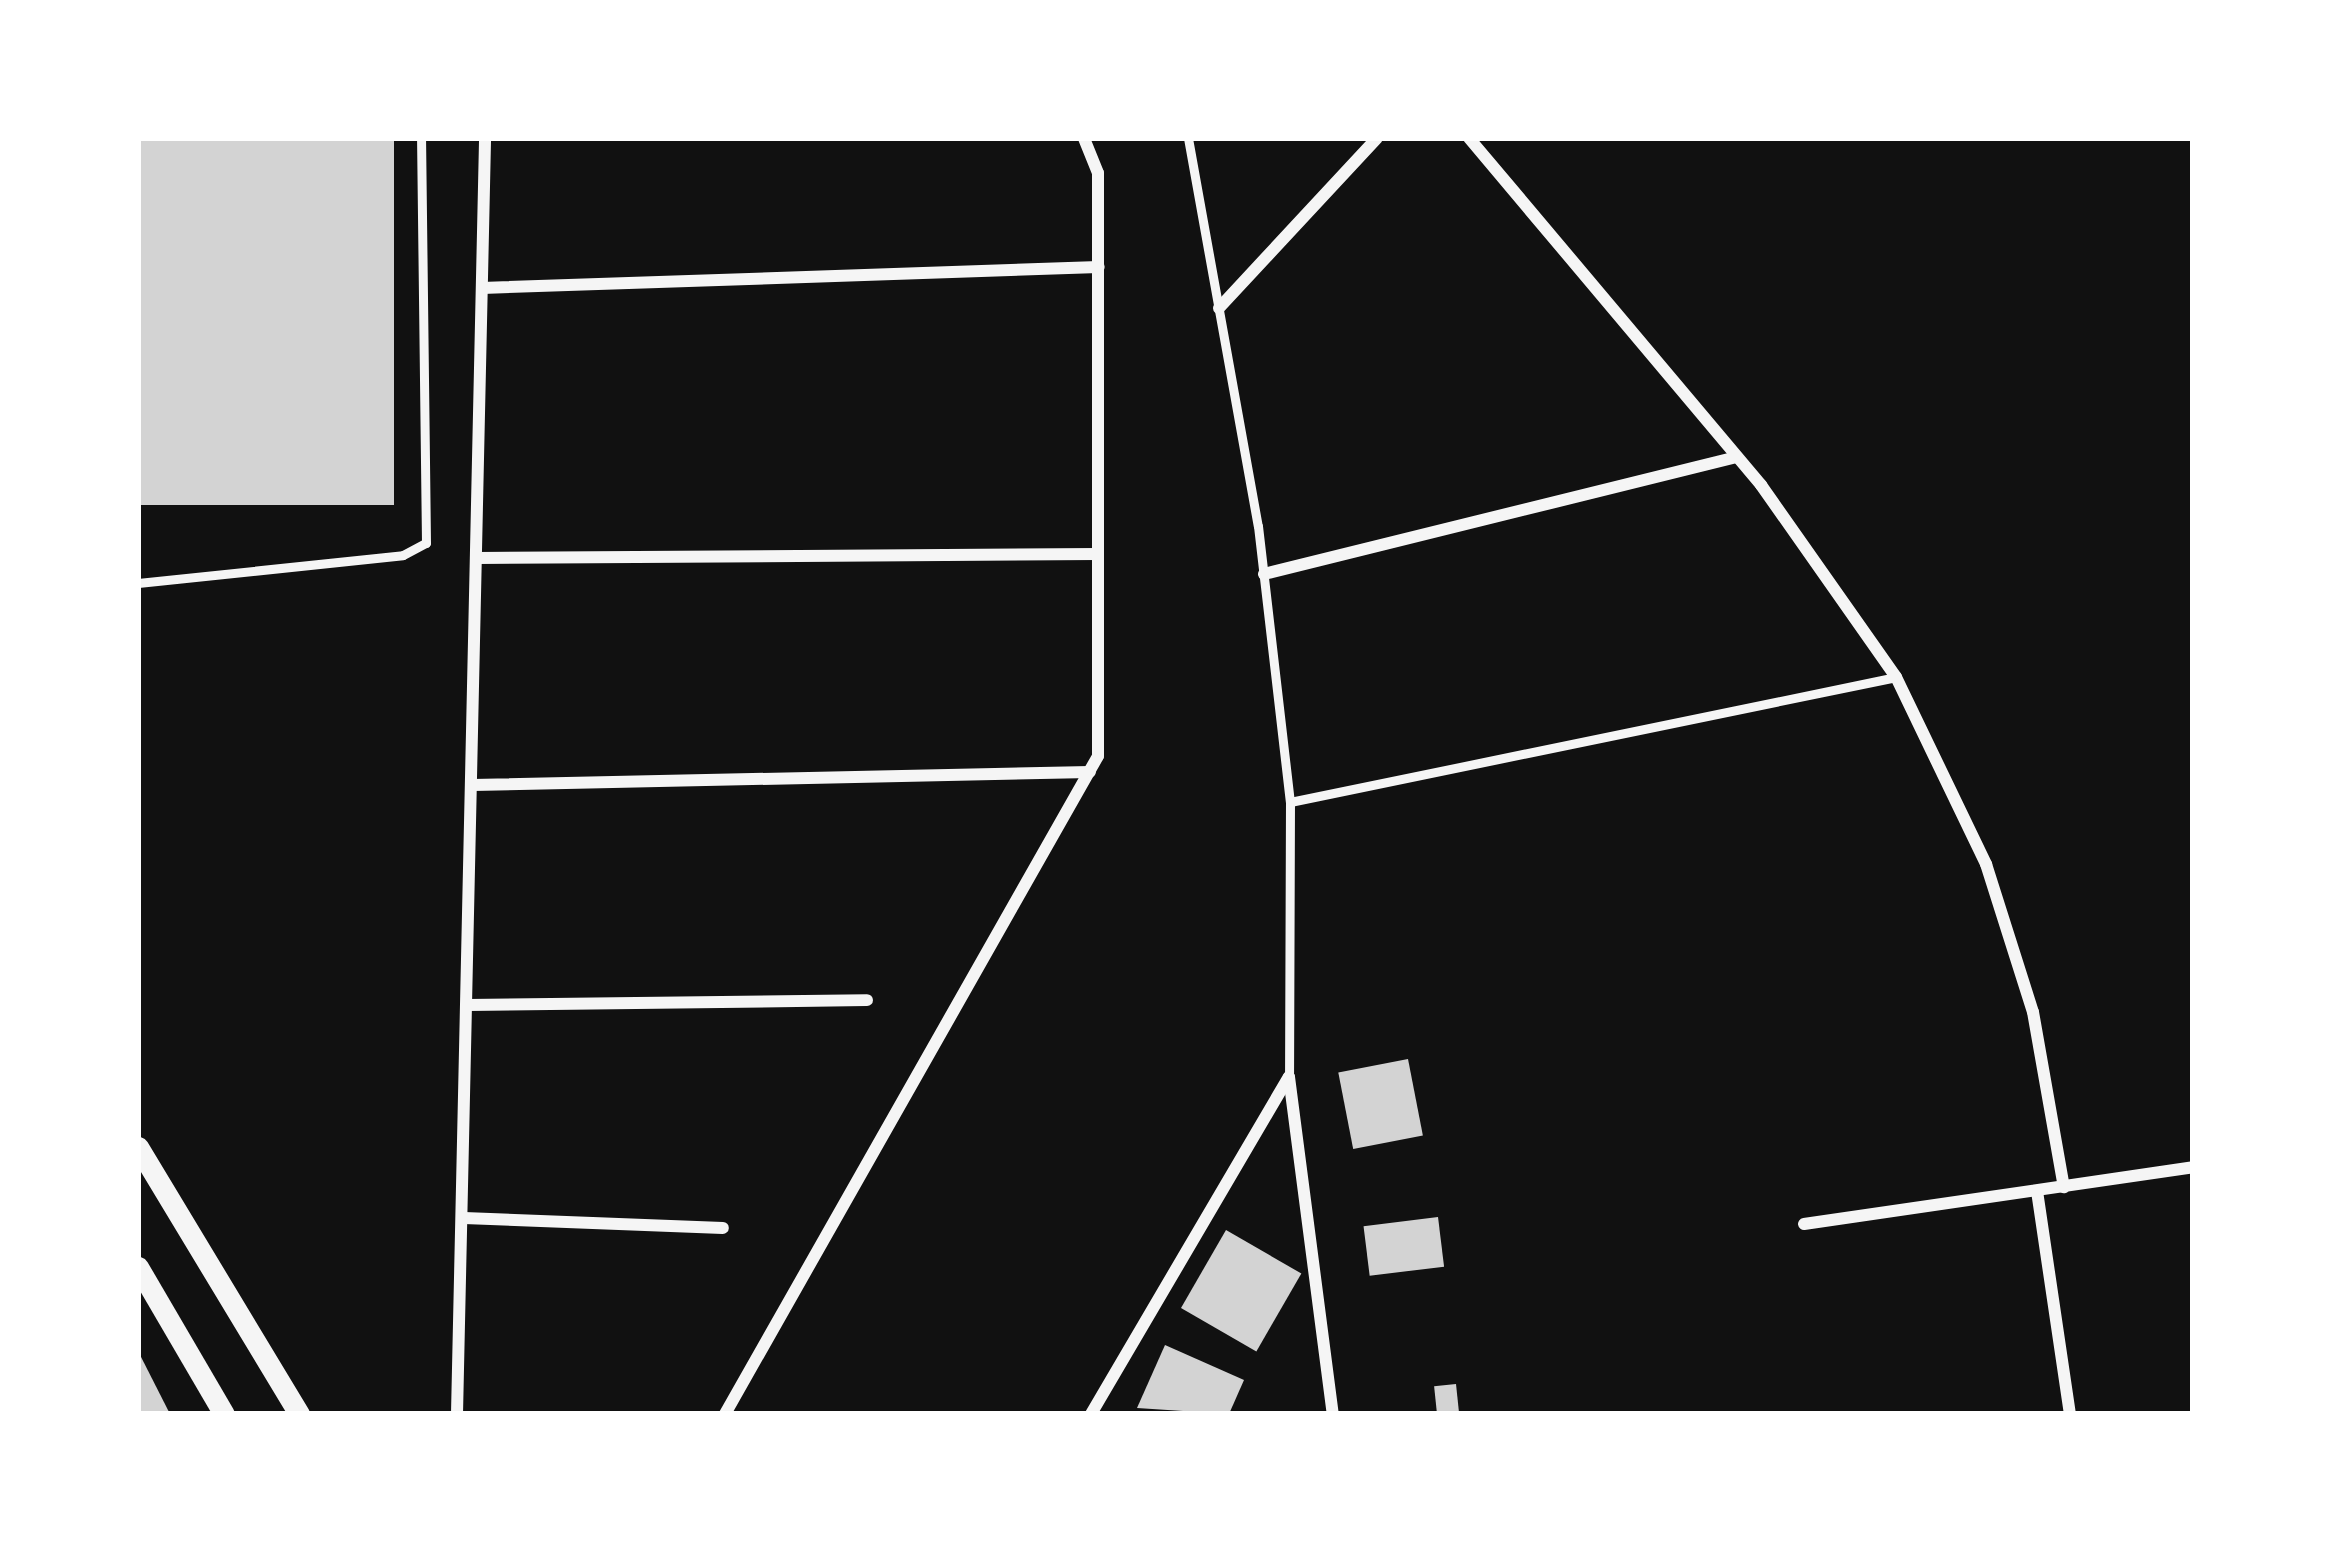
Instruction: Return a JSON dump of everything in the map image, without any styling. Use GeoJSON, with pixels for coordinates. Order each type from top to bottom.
{"type":"FeatureCollection","features":[{"type":"Feature","properties":{"kind":"street"},"geometry":{"type":"LineString","coordinates":[[457,1414],[485,138]]}},
{"type":"Feature","properties":{"kind":"street"},"geometry":{"type":"LineString","coordinates":[[725,1414],[1090,772],[1098,554],[1099,267],[1098,173],[1084,138]]}},
{"type":"Feature","properties":{"kind":"street"},"geometry":{"type":"LineString","coordinates":[[1219,308],[1376,138]]}},
{"type":"Feature","properties":{"kind":"street"},"geometry":{"type":"LineString","coordinates":[[1469,138],[1737,457],[1896,676],[1986,864],[2032,1012],[2064,1187]]}},
{"type":"Feature","properties":{"kind":"street"},"geometry":{"type":"LineString","coordinates":[[482,288],[1099,267]]}},
{"type":"Feature","properties":{"kind":"street"},"geometry":{"type":"LineString","coordinates":[[1264,574],[1737,457]]}},
{"type":"Feature","properties":{"kind":"street"},"geometry":{"type":"LineString","coordinates":[[477,558],[1098,554]]}},
{"type":"Feature","properties":{"kind":"street"},"geometry":{"type":"LineString","coordinates":[[473,785],[1090,772]]}},
{"type":"Feature","properties":{"kind":"street"},"geometry":{"type":"LineString","coordinates":[[469,1005],[867,1000]]}},
{"type":"Feature","properties":{"kind":"street"},"geometry":{"type":"LineString","coordinates":[[1091,1414],[1288,1077]]}},
{"type":"Feature","properties":{"kind":"street"},"geometry":{"type":"LineString","coordinates":[[1288,1077],[1333,1414]]}},
{"type":"Feature","properties":{"kind":"street"},"geometry":{"type":"LineString","coordinates":[[138,1147],[299,1414]]}},
{"type":"Feature","properties":{"kind":"street"},"geometry":{"type":"LineString","coordinates":[[1804,1224],[2193,1167]]}},
{"type":"Feature","properties":{"kind":"street"},"geometry":{"type":"LineString","coordinates":[[2037,1191],[2070,1414]]}},
{"type":"Feature","properties":{"kind":"street"},"geometry":{"type":"LineString","coordinates":[[464,1218],[723,1228]]}},
{"type":"Feature","properties":{"kind":"street"},"geometry":{"type":"LineString","coordinates":[[138,1267],[224,1414]]}},
{"type":"Feature","properties":{"kind":"lane"},"geometry":{"type":"LineString","coordinates":[[138,583],[403,555],[426,543],[421,138]]}},
{"type":"Feature","properties":{"kind":"lane"},"geometry":{"type":"LineString","coordinates":[[1188,138],[1264,574],[1291,802],[1288,1077]]}},
{"type":"Feature","properties":{"kind":"lane"},"geometry":{"type":"LineString","coordinates":[[1291,802],[1896,676]]}},
{"type":"Feature","properties":{"kind":"building"},"geometry":{"type":"Polygon","coordinates":[[[138,138],[394,138],[394,505],[138,505],[138,138]]]}},
{"type":"Feature","properties":{"kind":"building"},"geometry":{"type":"Polygon","coordinates":[[[1408,1059],[1423,1136],[1353,1149],[1338,1073],[1408,1059]]]}},
{"type":"Feature","properties":{"kind":"building"},"geometry":{"type":"Polygon","coordinates":[[[1438,1217],[1444,1267],[1370,1276],[1364,1226],[1438,1217]]]}},
{"type":"Feature","properties":{"kind":"building"},"geometry":{"type":"Polygon","coordinates":[[[1226,1230],[1301,1274],[1256,1351],[1181,1308],[1226,1230]]]}},
{"type":"Feature","properties":{"kind":"building"},"geometry":{"type":"Polygon","coordinates":[[[1165,1345],[1244,1380],[1229,1414],[1137,1408],[1165,1345]]]}},
{"type":"Feature","properties":{"kind":"building"},"geometry":{"type":"Polygon","coordinates":[[[138,1351],[170,1414],[138,1414],[138,1351]]]}},
{"type":"Feature","properties":{"kind":"building"},"geometry":{"type":"Polygon","coordinates":[[[1456,1384],[1459,1414],[1437,1414],[1434,1386],[1456,1384]]]}}]}
